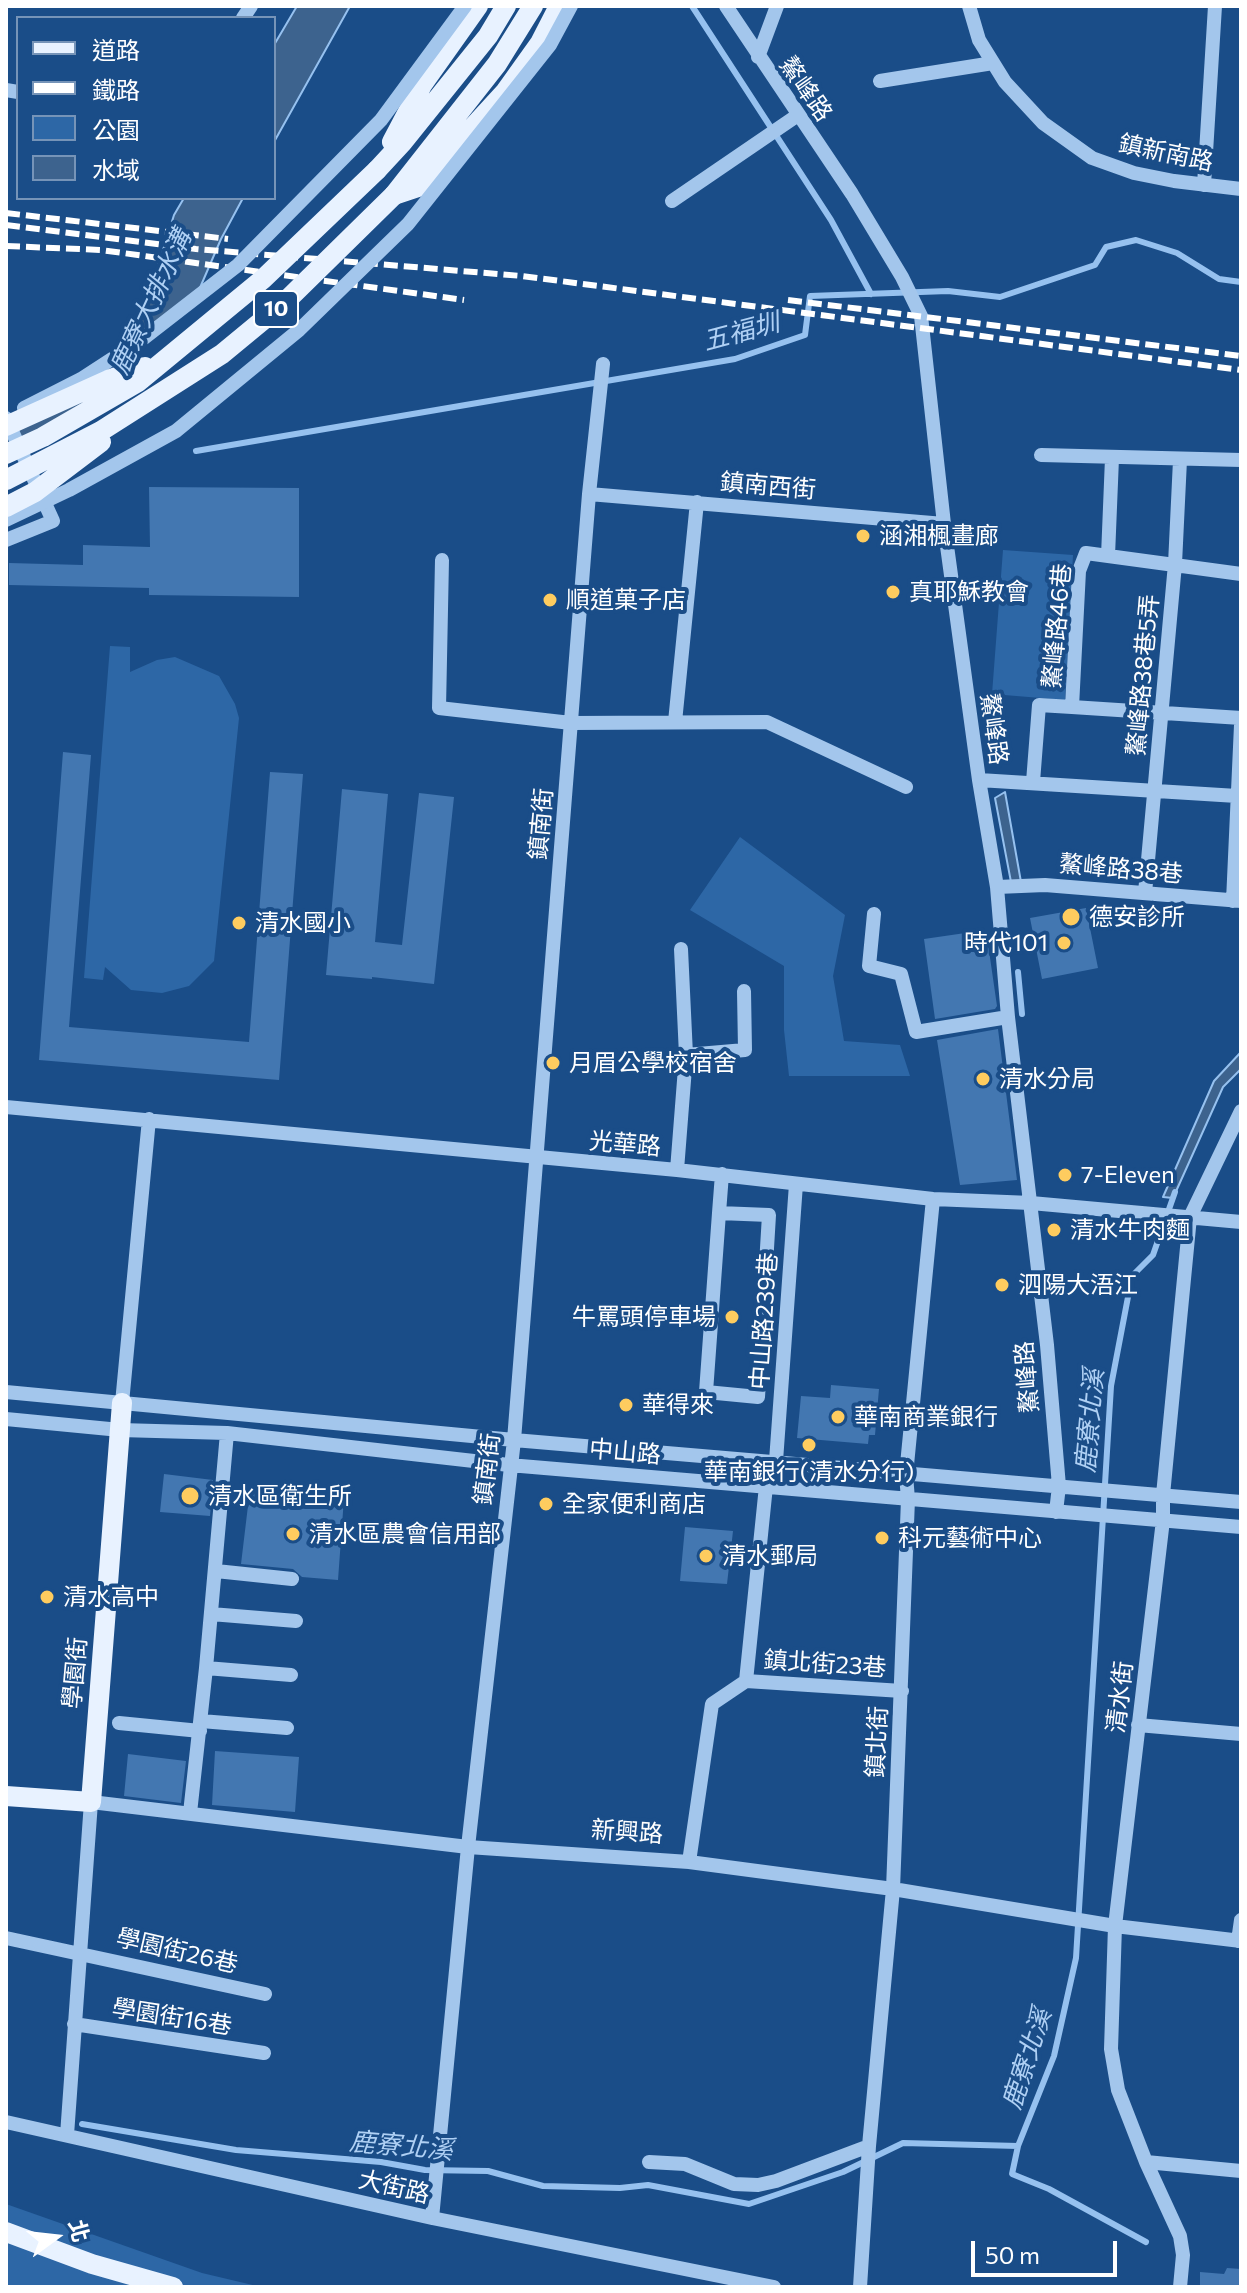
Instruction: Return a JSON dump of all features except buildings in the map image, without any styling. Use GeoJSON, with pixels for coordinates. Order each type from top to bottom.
{"type":"FeatureCollection","features":[{"type":"Feature","properties":{"kind":"main road"},"geometry":{"type":"LineString","coordinates":[[377,170],[422,85],[478,6]]}},
{"type":"Feature","properties":{"kind":"main road","name":"10"},"geometry":{"type":"LineString","coordinates":[[6,454],[43,437],[138,382],[263,279],[402,143],[488,36],[506,6]]}},
{"type":"Feature","properties":{"kind":"main road","name":"10"},"geometry":{"type":"LineString","coordinates":[[6,480],[144,406],[222,354],[285,302],[394,195],[497,64],[533,6]]}},
{"type":"Feature","properties":{"kind":"main road"},"geometry":{"type":"LineString","coordinates":[[394,195],[418,187],[505,92],[540,43],[559,6]]}},
{"type":"Feature","properties":{"kind":"main road"},"geometry":{"type":"LineString","coordinates":[[6,426],[108,380],[160,362]]}},
{"type":"Feature","properties":{"kind":"main road"},"geometry":{"type":"LineString","coordinates":[[6,507],[35,492],[144,406]]}},
{"type":"Feature","properties":{"kind":"main road","name":"學園街"},"geometry":{"type":"LineString","coordinates":[[91,1802],[122,1403]]}},
{"type":"Feature","properties":{"kind":"main road","name":"新興路"},"geometry":{"type":"LineString","coordinates":[[6,1796],[91,1802]]}},
{"type":"Feature","properties":{"kind":"main road"},"geometry":{"type":"LineString","coordinates":[[6,2232],[92,2264],[173,2287]]}},
{"type":"Feature","properties":{"kind":"street"},"geometry":{"type":"LineString","coordinates":[[6,540],[53,521],[6,417],[81,379],[144,338],[238,265],[381,120],[465,6]]}},
{"type":"Feature","properties":{"kind":"street"},"geometry":{"type":"LineString","coordinates":[[6,520],[69,490],[176,431],[299,330],[408,224],[550,45],[571,6]]}},
{"type":"Feature","properties":{"kind":"street","name":"鰲峰路"},"geometry":{"type":"LineString","coordinates":[[726,6],[852,194],[902,277],[921,316],[944,524],[997,887],[1008,1017],[1031,1203],[1059,1486],[1056,1512]]}},
{"type":"Feature","properties":{"kind":"street"},"geometry":{"type":"LineString","coordinates":[[758,57],[777,6]]}},
{"type":"Feature","properties":{"kind":"street","name":"鎮新南路"},"geometry":{"type":"LineString","coordinates":[[969,6],[979,40],[1005,82],[1043,123],[1092,158],[1134,173],[1241,189]]}},
{"type":"Feature","properties":{"kind":"street"},"geometry":{"type":"LineString","coordinates":[[1204,185],[1215,6]]}},
{"type":"Feature","properties":{"kind":"street"},"geometry":{"type":"LineString","coordinates":[[880,81],[993,63]]}},
{"type":"Feature","properties":{"kind":"street"},"geometry":{"type":"LineString","coordinates":[[672,201],[798,115]]}},
{"type":"Feature","properties":{"kind":"street","name":"鎮南街"},"geometry":{"type":"LineString","coordinates":[[432,2218],[468,1847],[514,1440],[534,1158],[602,368]]}},
{"type":"Feature","properties":{"kind":"street"},"geometry":{"type":"LineString","coordinates":[[1041,455],[1241,460]]}},
{"type":"Feature","properties":{"kind":"street","name":"鰲峰路46巷"},"geometry":{"type":"LineString","coordinates":[[1033,782],[1039,705],[1072,707],[1079,571],[1086,553],[1108,556],[1112,458]]}},
{"type":"Feature","properties":{"kind":"street","name":"鰲峰路38巷5弄"},"geometry":{"type":"LineString","coordinates":[[1145,893],[1175,564],[1180,460]]}},
{"type":"Feature","properties":{"kind":"street","name":"鎮南西街"},"geometry":{"type":"LineString","coordinates":[[589,494],[944,524]]}},
{"type":"Feature","properties":{"kind":"street"},"geometry":{"type":"LineString","coordinates":[[675,722],[697,502]]}},
{"type":"Feature","properties":{"kind":"street"},"geometry":{"type":"LineString","coordinates":[[1108,556],[1241,574]]}},
{"type":"Feature","properties":{"kind":"street"},"geometry":{"type":"LineString","coordinates":[[442,560],[439,708],[571,723],[767,722],[906,787]]}},
{"type":"Feature","properties":{"kind":"street"},"geometry":{"type":"LineString","coordinates":[[1072,707],[1241,718]]}},
{"type":"Feature","properties":{"kind":"street"},"geometry":{"type":"LineString","coordinates":[[1237,901],[1241,725]]}},
{"type":"Feature","properties":{"kind":"street"},"geometry":{"type":"LineString","coordinates":[[979,780],[1237,796]]}},
{"type":"Feature","properties":{"kind":"street","name":"鰲峰路38巷"},"geometry":{"type":"LineString","coordinates":[[997,887],[1045,885],[1237,901]]}},
{"type":"Feature","properties":{"kind":"street"},"geometry":{"type":"LineString","coordinates":[[874,914],[869,966],[901,974],[916,1032],[1008,1017]]}},
{"type":"Feature","properties":{"kind":"street"},"geometry":{"type":"LineString","coordinates":[[677,1170],[686,1055],[681,949]]}},
{"type":"Feature","properties":{"kind":"street"},"geometry":{"type":"LineString","coordinates":[[686,1055],[745,1050],[744,991]]}},
{"type":"Feature","properties":{"kind":"street","name":"光華路"},"geometry":{"type":"LineString","coordinates":[[6,1107],[722,1174],[933,1199],[1031,1203],[1241,1222]]}},
{"type":"Feature","properties":{"kind":"street","name":"清水街"},"geometry":{"type":"LineString","coordinates":[[1180,2287],[1183,2255],[1180,2236],[1118,2090],[1111,2049],[1115,1926],[1163,1520],[1190,1217],[1241,1111]]}},
{"type":"Feature","properties":{"kind":"street","name":"學園街"},"geometry":{"type":"LineString","coordinates":[[122,1403],[149,1119]]}},
{"type":"Feature","properties":{"kind":"street"},"geometry":{"type":"LineString","coordinates":[[719,1213],[769,1215],[758,1397],[706,1392],[719,1213],[722,1174]]}},
{"type":"Feature","properties":{"kind":"street","name":"中山路239巷"},"geometry":{"type":"LineString","coordinates":[[776,1461],[796,1184]]}},
{"type":"Feature","properties":{"kind":"street","name":"鎮北街"},"geometry":{"type":"LineString","coordinates":[[860,2287],[869,2146],[893,1889],[902,1691],[908,1499],[906,1475],[933,1199]]}},
{"type":"Feature","properties":{"kind":"street","name":"中山路"},"geometry":{"type":"LineString","coordinates":[[6,1392],[906,1475],[1241,1502]]}},
{"type":"Feature","properties":{"kind":"street","name":"中山路"},"geometry":{"type":"LineString","coordinates":[[6,1419],[120,1430],[227,1433],[509,1465],[1241,1527]]}},
{"type":"Feature","properties":{"kind":"street"},"geometry":{"type":"LineString","coordinates":[[190,1813],[216,1571],[227,1433]]}},
{"type":"Feature","properties":{"kind":"street"},"geometry":{"type":"LineString","coordinates":[[689,1862],[712,1704],[746,1681],[766,1486]]}},
{"type":"Feature","properties":{"kind":"street"},"geometry":{"type":"LineString","coordinates":[[216,1571],[292,1579]]}},
{"type":"Feature","properties":{"kind":"street"},"geometry":{"type":"LineString","coordinates":[[211,1614],[296,1621]]}},
{"type":"Feature","properties":{"kind":"street"},"geometry":{"type":"LineString","coordinates":[[206,1668],[291,1675]]}},
{"type":"Feature","properties":{"kind":"street","name":"鎮北街23巷"},"geometry":{"type":"LineString","coordinates":[[746,1681],[902,1691]]}},
{"type":"Feature","properties":{"kind":"street"},"geometry":{"type":"LineString","coordinates":[[119,1723],[287,1728]]}},
{"type":"Feature","properties":{"kind":"street"},"geometry":{"type":"LineString","coordinates":[[1138,1725],[1241,1734]]}},
{"type":"Feature","properties":{"kind":"street","name":"學園街"},"geometry":{"type":"LineString","coordinates":[[67,2135],[91,1802]]}},
{"type":"Feature","properties":{"kind":"street","name":"新興路"},"geometry":{"type":"LineString","coordinates":[[91,1802],[468,1847],[689,1862],[893,1889],[1115,1926],[1240,1941]]}},
{"type":"Feature","properties":{"kind":"street"},"geometry":{"type":"LineString","coordinates":[[1240,1941],[1241,1920]]}},
{"type":"Feature","properties":{"kind":"street","name":"學園街26巷"},"geometry":{"type":"LineString","coordinates":[[6,1938],[265,1994]]}},
{"type":"Feature","properties":{"kind":"street","name":"學園街16巷"},"geometry":{"type":"LineString","coordinates":[[74,2024],[264,2053]]}},
{"type":"Feature","properties":{"kind":"street","name":"大街路"},"geometry":{"type":"LineString","coordinates":[[6,2122],[432,2218],[774,2287]]}},
{"type":"Feature","properties":{"kind":"street"},"geometry":{"type":"LineString","coordinates":[[649,2162],[685,2164],[734,2184],[758,2185],[869,2146]]}},
{"type":"Feature","properties":{"kind":"street"},"geometry":{"type":"LineString","coordinates":[[1146,2162],[1241,2171]]}},
{"type":"Feature","properties":{"kind":"green space"},"geometry":{"type":"Polygon","coordinates":[[[1003,550],[1073,555],[1065,700],[992,694],[1003,550]]]}},
{"type":"Feature","properties":{"kind":"green space"},"geometry":{"type":"Polygon","coordinates":[[[110,646],[130,647],[130,672],[157,660],[175,657],[219,676],[235,704],[239,718],[214,961],[189,986],[162,993],[131,990],[105,967],[103,980],[84,978],[110,646]]]}},
{"type":"Feature","properties":{"kind":"green space"},"geometry":{"type":"Polygon","coordinates":[[[740,837],[845,915],[833,976],[844,1041],[900,1045],[910,1076],[789,1076],[784,1030],[784,966],[690,910],[740,837]]]}},
{"type":"Feature","properties":{"kind":"green space"},"geometry":{"type":"Polygon","coordinates":[[[6,2204],[202,2273],[261,2287],[6,2287],[6,2204]]]}},
{"type":"Feature","properties":{"kind":"water"},"geometry":{"type":"Polygon","coordinates":[[[297,6],[350,6],[276,138],[276,42],[297,6]]]}},
{"type":"Feature","properties":{"kind":"water"},"geometry":{"type":"Polygon","coordinates":[[[183,200],[242,200],[196,297],[136,336],[174,215],[183,200]]]}},
{"type":"Feature","properties":{"kind":"water"},"geometry":{"type":"Polygon","coordinates":[[[1005,792],[1021,882],[1011,882],[995,798],[1005,792]]]}},
{"type":"Feature","properties":{"kind":"water"},"geometry":{"type":"Polygon","coordinates":[[[1241,1052],[1241,1069],[1223,1087],[1173,1198],[1163,1197],[1214,1081],[1241,1052]]]}},
{"type":"Feature","properties":{"kind":"waterway"},"geometry":{"type":"LineString","coordinates":[[692,6],[831,220],[871,294]]}},
{"type":"Feature","properties":{"kind":"waterway","name":"五福圳"},"geometry":{"type":"LineString","coordinates":[[196,451],[735,359],[805,335],[810,296],[948,291],[1000,297],[1095,265],[1106,247],[1136,240],[1177,253],[1219,279],[1241,282]]}},
{"type":"Feature","properties":{"kind":"waterway","name":"鹿寮大排水溝"},"geometry":{"type":"LineString","coordinates":[[6,439],[78,404]]}},
{"type":"Feature","properties":{"kind":"waterway"},"geometry":{"type":"LineString","coordinates":[[1018,972],[1022,1014]]}},
{"type":"Feature","properties":{"kind":"waterway","name":"鹿寮北溪"},"geometry":{"type":"LineString","coordinates":[[82,2124],[236,2150],[381,2162],[425,2170],[488,2171],[543,2186],[620,2188],[648,2185],[749,2204],[843,2172],[903,2143],[1018,2146],[1054,2056],[1076,1958],[1111,1386],[1132,1276],[1153,1255],[1175,1192]]}},
{"type":"Feature","properties":{"kind":"waterway"},"geometry":{"type":"LineString","coordinates":[[1018,2146],[1012,2174],[1049,2189],[1146,2242]]}},
{"type":"Feature","properties":{"kind":"railway"},"geometry":{"type":"LineString","coordinates":[[6,213],[228,239]]}},
{"type":"Feature","properties":{"kind":"railway"},"geometry":{"type":"LineString","coordinates":[[6,225],[196,249],[522,276],[1241,370]]}},
{"type":"Feature","properties":{"kind":"railway"},"geometry":{"type":"LineString","coordinates":[[6,246],[101,250],[464,300]]}},
{"type":"Feature","properties":{"kind":"railway"},"geometry":{"type":"LineString","coordinates":[[788,300],[1241,356]]}},
{"type":"Feature","properties":{"kind":"place","name":"涵湘楓畫廊"},"geometry":{"type":"Point","coordinates":[863,536]}},
{"type":"Feature","properties":{"kind":"place","name":"真耶穌教會"},"geometry":{"type":"Point","coordinates":[893,592]}},
{"type":"Feature","properties":{"kind":"place","name":"順道菓子店"},"geometry":{"type":"Point","coordinates":[550,600]}},
{"type":"Feature","properties":{"kind":"place","name":"德安診所"},"geometry":{"type":"Point","coordinates":[1071,917]}},
{"type":"Feature","properties":{"kind":"place","name":"清水國小"},"geometry":{"type":"Point","coordinates":[239,923]}},
{"type":"Feature","properties":{"kind":"place","name":"時代101"},"geometry":{"type":"Point","coordinates":[1064,943]}},
{"type":"Feature","properties":{"kind":"place","name":"月眉公學校宿舍"},"geometry":{"type":"Point","coordinates":[553,1063]}},
{"type":"Feature","properties":{"kind":"place","name":"清水分局"},"geometry":{"type":"Point","coordinates":[983,1079]}},
{"type":"Feature","properties":{"kind":"place","name":"7-Eleven"},"geometry":{"type":"Point","coordinates":[1065,1175]}},
{"type":"Feature","properties":{"kind":"place","name":"清水牛肉麵"},"geometry":{"type":"Point","coordinates":[1054,1230]}},
{"type":"Feature","properties":{"kind":"place","name":"泗陽大浯江"},"geometry":{"type":"Point","coordinates":[1002,1285]}},
{"type":"Feature","properties":{"kind":"place","name":"牛罵頭停車場"},"geometry":{"type":"Point","coordinates":[732,1317]}},
{"type":"Feature","properties":{"kind":"place","name":"華得來"},"geometry":{"type":"Point","coordinates":[626,1405]}},
{"type":"Feature","properties":{"kind":"place","name":"華南商業銀行"},"geometry":{"type":"Point","coordinates":[838,1417]}},
{"type":"Feature","properties":{"kind":"place","name":"華南銀行(清水分行)"},"geometry":{"type":"Point","coordinates":[809,1445]}},
{"type":"Feature","properties":{"kind":"place","name":"清水區衛生所"},"geometry":{"type":"Point","coordinates":[190,1496]}},
{"type":"Feature","properties":{"kind":"place","name":"全家便利商店"},"geometry":{"type":"Point","coordinates":[546,1504]}},
{"type":"Feature","properties":{"kind":"place","name":"清水區農會信用部"},"geometry":{"type":"Point","coordinates":[293,1534]}},
{"type":"Feature","properties":{"kind":"place","name":"科元藝術中心"},"geometry":{"type":"Point","coordinates":[882,1538]}},
{"type":"Feature","properties":{"kind":"place","name":"清水郵局"},"geometry":{"type":"Point","coordinates":[706,1556]}},
{"type":"Feature","properties":{"kind":"place","name":"清水高中"},"geometry":{"type":"Point","coordinates":[47,1597]}}]}
